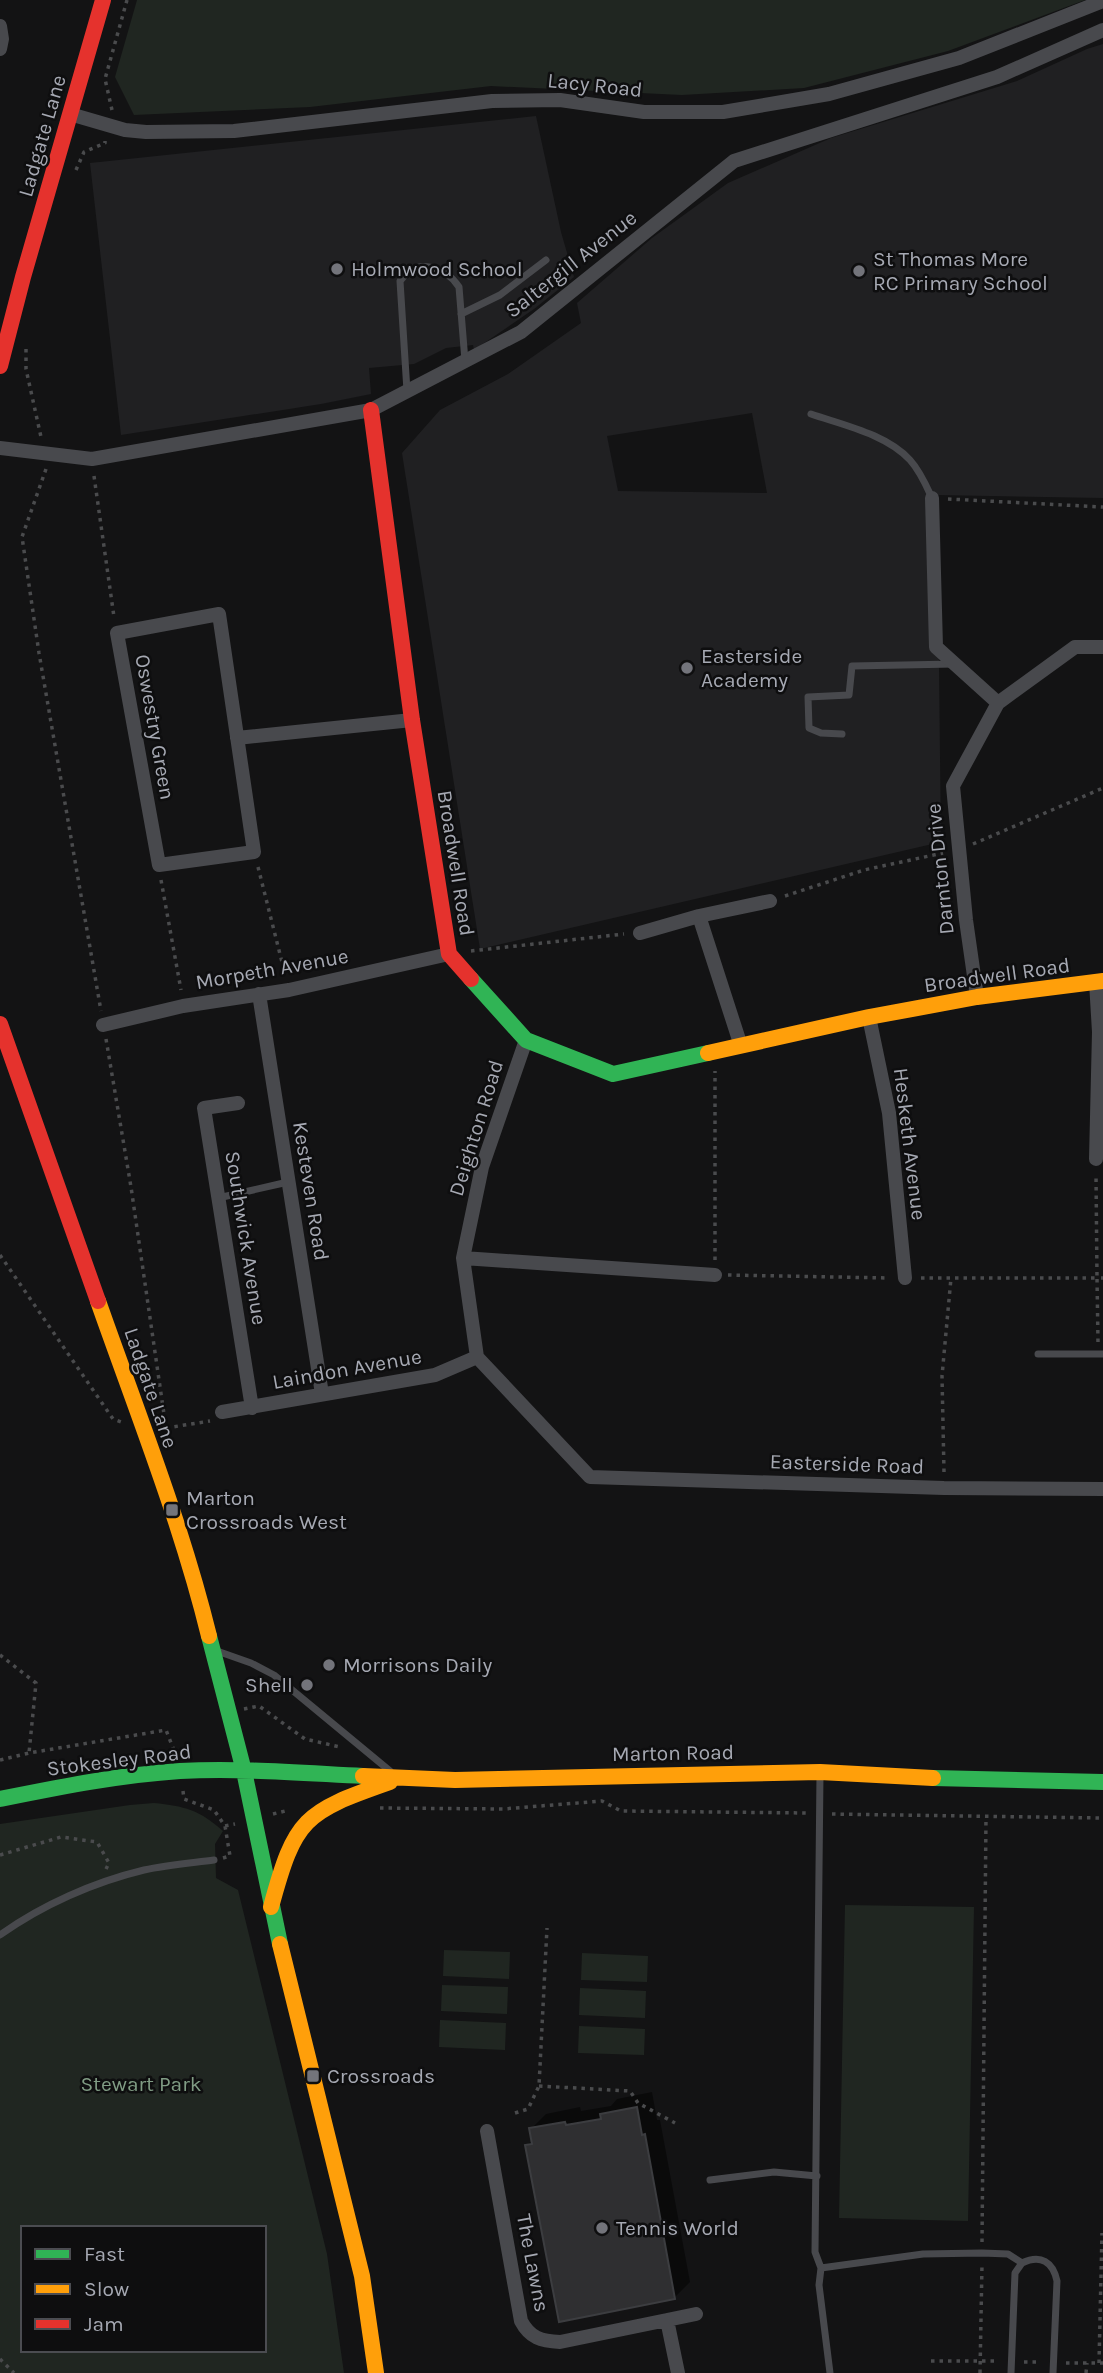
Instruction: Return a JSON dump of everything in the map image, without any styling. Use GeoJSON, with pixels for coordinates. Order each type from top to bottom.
{"type":"FeatureCollection","features":[{"type":"Feature","properties":{"kind":"main road","name":"Ladgate Lane"},"geometry":{"type":"LineString","coordinates":[[0,366],[103,0]]}},
{"type":"Feature","properties":{"kind":"main road","name":"Broadwell Road"},"geometry":{"type":"LineString","coordinates":[[371,410],[412,720],[449,954],[526,1040],[613,1074],[869,1017],[977,997],[1100,982]]}},
{"type":"Feature","properties":{"kind":"main road","name":"Ladgate Lane"},"geometry":{"type":"LineString","coordinates":[[0,1024],[193,1575],[244,1771],[271,1906],[362,2276],[376,2373]]}},
{"type":"Feature","properties":{"kind":"main road","name":"Stokesley Road"},"geometry":{"type":"LineString","coordinates":[[0,1799],[102,1779],[181,1771],[244,1771]]}},
{"type":"Feature","properties":{"kind":"main road","name":"Marton Road"},"geometry":{"type":"LineString","coordinates":[[244,1771],[455,1780],[624,1774],[820,1772],[943,1779],[1103,1782]]}},
{"type":"Feature","properties":{"kind":"main road"},"geometry":{"type":"LineString","coordinates":[[271,1906],[289,1848],[303,1826],[322,1808],[400,1778]]}},
{"type":"Feature","properties":{"kind":"street","name":"Lacy Road"},"geometry":{"type":"LineString","coordinates":[[70,114],[146,132],[234,131],[492,101],[560,100],[644,112],[723,112],[829,94],[959,58],[1103,1]]}},
{"type":"Feature","properties":{"kind":"street"},"geometry":{"type":"LineString","coordinates":[[0,26],[0,49]]}},
{"type":"Feature","properties":{"kind":"street","name":"Saltergill Avenue"},"geometry":{"type":"LineString","coordinates":[[0,448],[92,459],[371,410],[521,332],[734,161],[997,77],[1103,30]]}},
{"type":"Feature","properties":{"kind":"street"},"geometry":{"type":"LineString","coordinates":[[932,498],[936,647],[998,703]]}},
{"type":"Feature","properties":{"kind":"street","name":"Oswestry Green"},"geometry":{"type":"LineString","coordinates":[[159,865],[117,633],[219,614],[254,852]]}},
{"type":"Feature","properties":{"kind":"street","name":"Darnton Drive"},"geometry":{"type":"LineString","coordinates":[[977,997],[953,786],[998,703],[1074,647],[1103,647]]}},
{"type":"Feature","properties":{"kind":"street"},"geometry":{"type":"LineString","coordinates":[[237,738],[412,720]]}},
{"type":"Feature","properties":{"kind":"street"},"geometry":{"type":"LineString","coordinates":[[159,865],[254,852]]}},
{"type":"Feature","properties":{"kind":"street"},"geometry":{"type":"LineString","coordinates":[[640,933],[699,916],[770,901]]}},
{"type":"Feature","properties":{"kind":"street"},"geometry":{"type":"LineString","coordinates":[[699,916],[741,1046]]}},
{"type":"Feature","properties":{"kind":"street","name":"Morpeth Avenue"},"geometry":{"type":"LineString","coordinates":[[103,1025],[183,1006],[289,990],[449,954]]}},
{"type":"Feature","properties":{"kind":"street"},"geometry":{"type":"LineString","coordinates":[[1096,1159],[1100,982]]}},
{"type":"Feature","properties":{"kind":"street","name":"Kesteven Road"},"geometry":{"type":"LineString","coordinates":[[259,994],[322,1394]]}},
{"type":"Feature","properties":{"kind":"street","name":"Hesketh Avenue"},"geometry":{"type":"LineString","coordinates":[[869,1017],[889,1112],[905,1278]]}},
{"type":"Feature","properties":{"kind":"street","name":"Deighton Road"},"geometry":{"type":"LineString","coordinates":[[477,1357],[463,1258],[482,1167],[526,1040]]}},
{"type":"Feature","properties":{"kind":"street","name":"Southwick Avenue"},"geometry":{"type":"LineString","coordinates":[[238,1102],[204,1108],[251,1408]]}},
{"type":"Feature","properties":{"kind":"street"},"geometry":{"type":"LineString","coordinates":[[463,1258],[715,1275]]}},
{"type":"Feature","properties":{"kind":"street","name":"Laindon Avenue"},"geometry":{"type":"LineString","coordinates":[[222,1412],[435,1375],[477,1357]]}},
{"type":"Feature","properties":{"kind":"street","name":"Easterside Road"},"geometry":{"type":"LineString","coordinates":[[477,1357],[590,1477],[944,1488],[1103,1489]]}},
{"type":"Feature","properties":{"kind":"street","name":"The Lawns"},"geometry":{"type":"LineString","coordinates":[[487,2131],[521,2321],[528,2333],[545,2341],[561,2342],[667,2320]]}},
{"type":"Feature","properties":{"kind":"street"},"geometry":{"type":"LineString","coordinates":[[678,2373],[667,2320],[696,2314]]}},
{"type":"Feature","properties":{"kind":"lane"},"geometry":{"type":"LineString","coordinates":[[461,314],[500,295],[546,260]]}},
{"type":"Feature","properties":{"kind":"lane"},"geometry":{"type":"LineString","coordinates":[[407,391],[400,281],[406,272],[418,266],[436,267],[452,277],[458,287],[465,361]]}},
{"type":"Feature","properties":{"kind":"lane"},"geometry":{"type":"LineString","coordinates":[[811,414],[876,437],[898,449],[911,461],[932,498]]}},
{"type":"Feature","properties":{"kind":"lane"},"geometry":{"type":"LineString","coordinates":[[842,734],[821,733],[809,728],[808,697],[849,695],[852,666],[955,664]]}},
{"type":"Feature","properties":{"kind":"lane"},"geometry":{"type":"LineString","coordinates":[[218,1198],[289,1182]]}},
{"type":"Feature","properties":{"kind":"lane"},"geometry":{"type":"LineString","coordinates":[[1038,1354],[1101,1354]]}},
{"type":"Feature","properties":{"kind":"lane"},"geometry":{"type":"LineString","coordinates":[[213,1649],[274,1675],[400,1778]]}},
{"type":"Feature","properties":{"kind":"lane"},"geometry":{"type":"LineString","coordinates":[[820,1772],[815,2252],[821,2268],[819,2285],[830,2373]]}},
{"type":"Feature","properties":{"kind":"lane"},"geometry":{"type":"LineString","coordinates":[[0,1935],[43,1909],[101,1883],[144,1870],[214,1860]]}},
{"type":"Feature","properties":{"kind":"lane"},"geometry":{"type":"LineString","coordinates":[[710,2180],[775,2172],[817,2176]]}},
{"type":"Feature","properties":{"kind":"lane"},"geometry":{"type":"LineString","coordinates":[[821,2268],[923,2254],[1008,2254],[1023,2263]]}},
{"type":"Feature","properties":{"kind":"lane"},"geometry":{"type":"LineString","coordinates":[[1011,2373],[1013,2285],[1015,2273],[1029,2260],[1047,2262],[1055,2269],[1057,2281],[1053,2373]]}},
{"type":"Feature","properties":{"kind":"path"},"geometry":{"type":"LineString","coordinates":[[75,172],[84,152],[105,143],[112,110],[105,79],[127,0]]}},
{"type":"Feature","properties":{"kind":"path"},"geometry":{"type":"LineString","coordinates":[[26,338],[26,369],[45,453],[46,472],[22,537],[39,653],[131,1187],[166,1427]]}},
{"type":"Feature","properties":{"kind":"path"},"geometry":{"type":"LineString","coordinates":[[92,459],[117,633]]}},
{"type":"Feature","properties":{"kind":"path"},"geometry":{"type":"LineString","coordinates":[[932,498],[1103,507]]}},
{"type":"Feature","properties":{"kind":"path"},"geometry":{"type":"LineString","coordinates":[[770,901],[864,870],[959,850],[1103,788]]}},
{"type":"Feature","properties":{"kind":"path"},"geometry":{"type":"LineString","coordinates":[[254,852],[289,990]]}},
{"type":"Feature","properties":{"kind":"path"},"geometry":{"type":"LineString","coordinates":[[159,865],[183,1006]]}},
{"type":"Feature","properties":{"kind":"path"},"geometry":{"type":"LineString","coordinates":[[449,954],[640,933]]}},
{"type":"Feature","properties":{"kind":"path"},"geometry":{"type":"LineString","coordinates":[[715,1052],[715,1275],[1100,1278]]}},
{"type":"Feature","properties":{"kind":"path"},"geometry":{"type":"LineString","coordinates":[[1096,1159],[1101,1354]]}},
{"type":"Feature","properties":{"kind":"path"},"geometry":{"type":"LineString","coordinates":[[0,1255],[113,1419],[143,1430],[219,1420],[222,1412]]}},
{"type":"Feature","properties":{"kind":"path"},"geometry":{"type":"LineString","coordinates":[[944,1488],[942,1376],[951,1278]]}},
{"type":"Feature","properties":{"kind":"path"},"geometry":{"type":"LineString","coordinates":[[0,1655],[36,1683],[29,1753]]}},
{"type":"Feature","properties":{"kind":"path"},"geometry":{"type":"LineString","coordinates":[[227,1713],[259,1706],[305,1739],[369,1754]]}},
{"type":"Feature","properties":{"kind":"path"},"geometry":{"type":"LineString","coordinates":[[0,1760],[166,1730]]}},
{"type":"Feature","properties":{"kind":"path"},"geometry":{"type":"LineString","coordinates":[[573,1802],[602,1801],[621,1811],[1103,1818]]}},
{"type":"Feature","properties":{"kind":"path"},"geometry":{"type":"LineString","coordinates":[[980,2373],[986,1817]]}},
{"type":"Feature","properties":{"kind":"path"},"geometry":{"type":"LineString","coordinates":[[214,1860],[230,1856],[225,1826]]}},
{"type":"Feature","properties":{"kind":"path"},"geometry":{"type":"LineString","coordinates":[[0,1855],[61,1837],[97,1842],[108,1863],[101,1883]]}},
{"type":"Feature","properties":{"kind":"path"},"geometry":{"type":"LineString","coordinates":[[515,2113],[528,2109],[539,2086],[547,1928]]}},
{"type":"Feature","properties":{"kind":"path"},"geometry":{"type":"LineString","coordinates":[[539,2086],[630,2091],[638,2103],[675,2123]]}},
{"type":"Feature","properties":{"kind":"path"},"geometry":{"type":"LineString","coordinates":[[1099,2363],[1102,2233]]}},
{"type":"Feature","properties":{"kind":"path"},"geometry":{"type":"LineString","coordinates":[[0,2359],[14,2373]]}},
{"type":"Feature","properties":{"kind":"path"},"geometry":{"type":"LineString","coordinates":[[1086,2373],[1087,2363]]}},
{"type":"Feature","properties":{"kind":"shaded area"},"geometry":{"type":"Polygon","coordinates":[[[1103,44],[1103,498],[937,495],[941,842],[480,949],[402,453],[440,410],[508,374],[581,323],[577,303],[652,238],[728,183],[831,138],[1017,81],[1103,44]],[[752,413],[607,436],[618,491],[767,493],[752,413]]]}},
{"type":"Feature","properties":{"kind":"shaded area","name":"Holmwood School"},"geometry":{"type":"Polygon","coordinates":[[[536,116],[561,232],[574,277],[534,309],[474,350],[473,345],[446,348],[414,364],[369,368],[371,394],[121,435],[90,163],[536,116]]]}},
{"type":"Feature","properties":{"kind":"green space"},"geometry":{"type":"Polygon","coordinates":[[[137,0],[1085,0],[948,51],[804,88],[682,95],[491,86],[310,107],[134,115],[115,77],[137,0]]]}},
{"type":"Feature","properties":{"kind":"green space","name":"Stewart Park"},"geometry":{"type":"Polygon","coordinates":[[[154,1803],[199,1814],[223,1831],[215,1844],[216,1878],[238,1890],[327,2254],[344,2373],[0,2373],[0,1824],[154,1803]]]}},
{"type":"Feature","properties":{"kind":"green space"},"geometry":{"type":"Polygon","coordinates":[[[845,1905],[974,1907],[968,2221],[839,2218],[845,1905]]]}},
{"type":"Feature","properties":{"kind":"green space"},"geometry":{"type":"Polygon","coordinates":[[[444,1950],[510,1952],[509,1979],[443,1976],[444,1950]]]}},
{"type":"Feature","properties":{"kind":"green space"},"geometry":{"type":"Polygon","coordinates":[[[582,1953],[648,1956],[647,1982],[581,1980],[582,1953]]]}},
{"type":"Feature","properties":{"kind":"green space"},"geometry":{"type":"Polygon","coordinates":[[[442,1985],[508,1987],[507,2014],[441,2011],[442,1985]]]}},
{"type":"Feature","properties":{"kind":"green space"},"geometry":{"type":"Polygon","coordinates":[[[580,1988],[646,1991],[645,2018],[579,2015],[580,1988]]]}},
{"type":"Feature","properties":{"kind":"green space"},"geometry":{"type":"Polygon","coordinates":[[[440,2020],[506,2023],[505,2050],[439,2047],[440,2020]]]}},
{"type":"Feature","properties":{"kind":"green space"},"geometry":{"type":"Polygon","coordinates":[[[579,2026],[645,2029],[644,2055],[578,2053],[579,2026]]]}},
{"type":"Feature","properties":{"kind":"building","name":"Tennis World"},"geometry":{"type":"Polygon","coordinates":[[[637,2107],[642,2135],[645,2134],[675,2299],[559,2322],[525,2145],[532,2144],[529,2128],[601,2119],[600,2114],[637,2107]]]}},
{"type":"Feature","properties":{"kind":"traffic: fast"},"geometry":{"type":"LineString","coordinates":[[471,979],[526,1040],[613,1074],[708,1053]]}},
{"type":"Feature","properties":{"kind":"traffic: fast"},"geometry":{"type":"LineString","coordinates":[[209,1636],[244,1771],[280,1944]]}},
{"type":"Feature","properties":{"kind":"traffic: fast"},"geometry":{"type":"LineString","coordinates":[[0,1799],[112,1778],[180,1771],[249,1770],[363,1776]]}},
{"type":"Feature","properties":{"kind":"traffic: fast"},"geometry":{"type":"LineString","coordinates":[[933,1778],[1103,1782]]}},
{"type":"Feature","properties":{"kind":"traffic: slow"},"geometry":{"type":"LineString","coordinates":[[708,1053],[869,1017],[977,997],[1103,981]]}},
{"type":"Feature","properties":{"kind":"traffic: slow"},"geometry":{"type":"LineString","coordinates":[[98,1301],[172,1509],[209,1636]]}},
{"type":"Feature","properties":{"kind":"traffic: slow"},"geometry":{"type":"LineString","coordinates":[[363,1776],[455,1780],[820,1772],[933,1778]]}},
{"type":"Feature","properties":{"kind":"traffic: slow"},"geometry":{"type":"LineString","coordinates":[[271,1907],[288,1854],[307,1822],[338,1802],[390,1782]]}},
{"type":"Feature","properties":{"kind":"traffic: slow"},"geometry":{"type":"LineString","coordinates":[[280,1944],[362,2276],[376,2373]]}},
{"type":"Feature","properties":{"kind":"traffic: jam"},"geometry":{"type":"LineString","coordinates":[[0,366],[103,0]]}},
{"type":"Feature","properties":{"kind":"traffic: jam"},"geometry":{"type":"LineString","coordinates":[[371,410],[412,720],[449,954],[471,979]]}},
{"type":"Feature","properties":{"kind":"traffic: jam"},"geometry":{"type":"LineString","coordinates":[[0,1024],[98,1301]]}},
{"type":"Feature","properties":{"kind":"place","name":"Holmwood School"},"geometry":{"type":"Point","coordinates":[337,269]}},
{"type":"Feature","properties":{"kind":"place","name":"St Thomas More RC Primary School"},"geometry":{"type":"Point","coordinates":[859,271]}},
{"type":"Feature","properties":{"kind":"place","name":"Easterside Academy"},"geometry":{"type":"Point","coordinates":[687,668]}},
{"type":"Feature","properties":{"kind":"place","name":"Marton Crossroads West"},"geometry":{"type":"Point","coordinates":[172,1510]}},
{"type":"Feature","properties":{"kind":"place","name":"Morrisons Daily"},"geometry":{"type":"Point","coordinates":[329,1665]}},
{"type":"Feature","properties":{"kind":"place","name":"Shell"},"geometry":{"type":"Point","coordinates":[307,1685]}},
{"type":"Feature","properties":{"kind":"place","name":"Crossroads"},"geometry":{"type":"Point","coordinates":[313,2076]}},
{"type":"Feature","properties":{"kind":"place","name":"Tennis World"},"geometry":{"type":"Point","coordinates":[602,2228]}}]}
